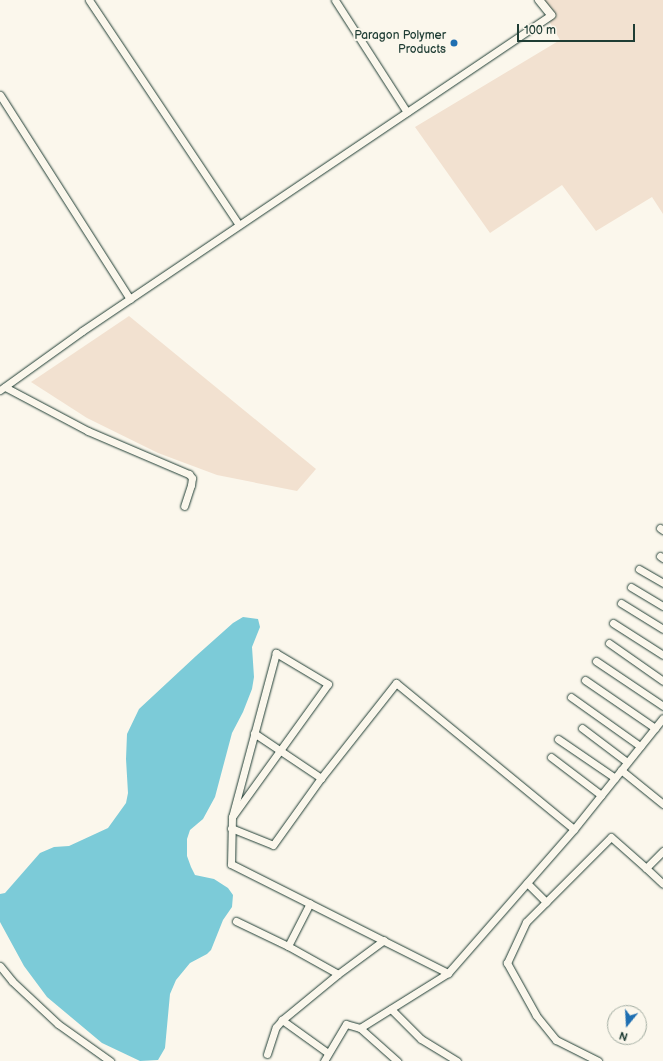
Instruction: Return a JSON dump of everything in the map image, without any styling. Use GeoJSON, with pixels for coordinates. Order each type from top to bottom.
{"type":"FeatureCollection","features":[{"type":"Feature","properties":{"kind":"street"},"geometry":{"type":"LineString","coordinates":[[89,0],[239,225]]}},
{"type":"Feature","properties":{"kind":"street"},"geometry":{"type":"LineString","coordinates":[[335,0],[407,112]]}},
{"type":"Feature","properties":{"kind":"street"},"geometry":{"type":"LineString","coordinates":[[184,506],[191,485],[192,478],[189,474],[88,431],[2,388],[130,299],[551,15],[539,0]]}},
{"type":"Feature","properties":{"kind":"street"},"geometry":{"type":"LineString","coordinates":[[0,95],[130,299]]}},
{"type":"Feature","properties":{"kind":"street"},"geometry":{"type":"LineString","coordinates":[[639,569],[663,583]]}},
{"type":"Feature","properties":{"kind":"street"},"geometry":{"type":"LineString","coordinates":[[631,587],[663,606]]}},
{"type":"Feature","properties":{"kind":"street"},"geometry":{"type":"LineString","coordinates":[[621,602],[663,629]]}},
{"type":"Feature","properties":{"kind":"street"},"geometry":{"type":"LineString","coordinates":[[612,623],[663,655]]}},
{"type":"Feature","properties":{"kind":"street"},"geometry":{"type":"LineString","coordinates":[[609,644],[663,681]]}},
{"type":"Feature","properties":{"kind":"street"},"geometry":{"type":"LineString","coordinates":[[232,817],[328,684],[276,653],[232,817],[231,864],[448,973]]}},
{"type":"Feature","properties":{"kind":"street"},"geometry":{"type":"LineString","coordinates":[[596,661],[663,706]]}},
{"type":"Feature","properties":{"kind":"street"},"geometry":{"type":"LineString","coordinates":[[585,680],[655,728]]}},
{"type":"Feature","properties":{"kind":"street"},"geometry":{"type":"LineString","coordinates":[[231,828],[273,845],[321,778],[396,683],[574,829]]}},
{"type":"Feature","properties":{"kind":"street"},"geometry":{"type":"LineString","coordinates":[[570,697],[640,746]]}},
{"type":"Feature","properties":{"kind":"street"},"geometry":{"type":"LineString","coordinates":[[360,1028],[448,973],[574,829],[663,718]]}},
{"type":"Feature","properties":{"kind":"street"},"geometry":{"type":"LineString","coordinates":[[582,728],[627,762]]}},
{"type":"Feature","properties":{"kind":"street"},"geometry":{"type":"LineString","coordinates":[[254,733],[321,778]]}},
{"type":"Feature","properties":{"kind":"street"},"geometry":{"type":"LineString","coordinates":[[558,739],[615,778]]}},
{"type":"Feature","properties":{"kind":"street"},"geometry":{"type":"LineString","coordinates":[[551,758],[601,795]]}},
{"type":"Feature","properties":{"kind":"street"},"geometry":{"type":"LineString","coordinates":[[621,770],[663,804]]}},
{"type":"Feature","properties":{"kind":"street"},"geometry":{"type":"LineString","coordinates":[[598,1061],[556,1040],[536,1015],[507,963],[526,922],[611,837],[663,884]]}},
{"type":"Feature","properties":{"kind":"street"},"geometry":{"type":"LineString","coordinates":[[646,868],[663,851]]}},
{"type":"Feature","properties":{"kind":"street"},"geometry":{"type":"LineString","coordinates":[[527,883],[546,902]]}},
{"type":"Feature","properties":{"kind":"street"},"geometry":{"type":"LineString","coordinates":[[288,946],[310,903]]}},
{"type":"Feature","properties":{"kind":"street"},"geometry":{"type":"LineString","coordinates":[[236,921],[288,946],[338,974]]}},
{"type":"Feature","properties":{"kind":"street"},"geometry":{"type":"LineString","coordinates":[[267,1054],[276,1027],[282,1020],[338,974],[384,940]]}},
{"type":"Feature","properties":{"kind":"street"},"geometry":{"type":"LineString","coordinates":[[0,966],[12,982],[58,1024],[110,1061]]}},
{"type":"Feature","properties":{"kind":"street"},"geometry":{"type":"LineString","coordinates":[[391,1009],[422,1039],[457,1061]]}},
{"type":"Feature","properties":{"kind":"street"},"geometry":{"type":"LineString","coordinates":[[282,1020],[328,1053]]}},
{"type":"Feature","properties":{"kind":"street"},"geometry":{"type":"LineString","coordinates":[[324,1061],[346,1024],[360,1028],[397,1061]]}},
{"type":"Feature","properties":{"kind":"shaded area"},"geometry":{"type":"Polygon","coordinates":[[[537,0],[663,0],[663,214],[652,197],[596,231],[562,185],[490,233],[415,127],[560,40],[537,0]]]}},
{"type":"Feature","properties":{"kind":"shaded area"},"geometry":{"type":"Polygon","coordinates":[[[129,316],[316,469],[297,491],[217,475],[158,453],[87,418],[31,382],[129,316]]]}},
{"type":"Feature","properties":{"kind":"water"},"geometry":{"type":"Polygon","coordinates":[[[243,617],[258,619],[260,627],[252,647],[254,677],[252,689],[243,712],[232,733],[215,797],[203,819],[190,830],[187,839],[187,856],[195,875],[214,879],[228,888],[233,895],[232,907],[223,920],[211,950],[207,954],[190,963],[176,980],[170,994],[165,1048],[158,1060],[140,1061],[102,1043],[47,997],[24,966],[0,922],[0,894],[5,893],[40,853],[54,847],[69,846],[108,828],[126,803],[128,793],[126,759],[127,734],[139,709],[233,623],[243,617]]]}},
{"type":"Feature","properties":{"kind":"place","name":"Paragon Polymer Products"},"geometry":{"type":"Point","coordinates":[454,43]}}]}
